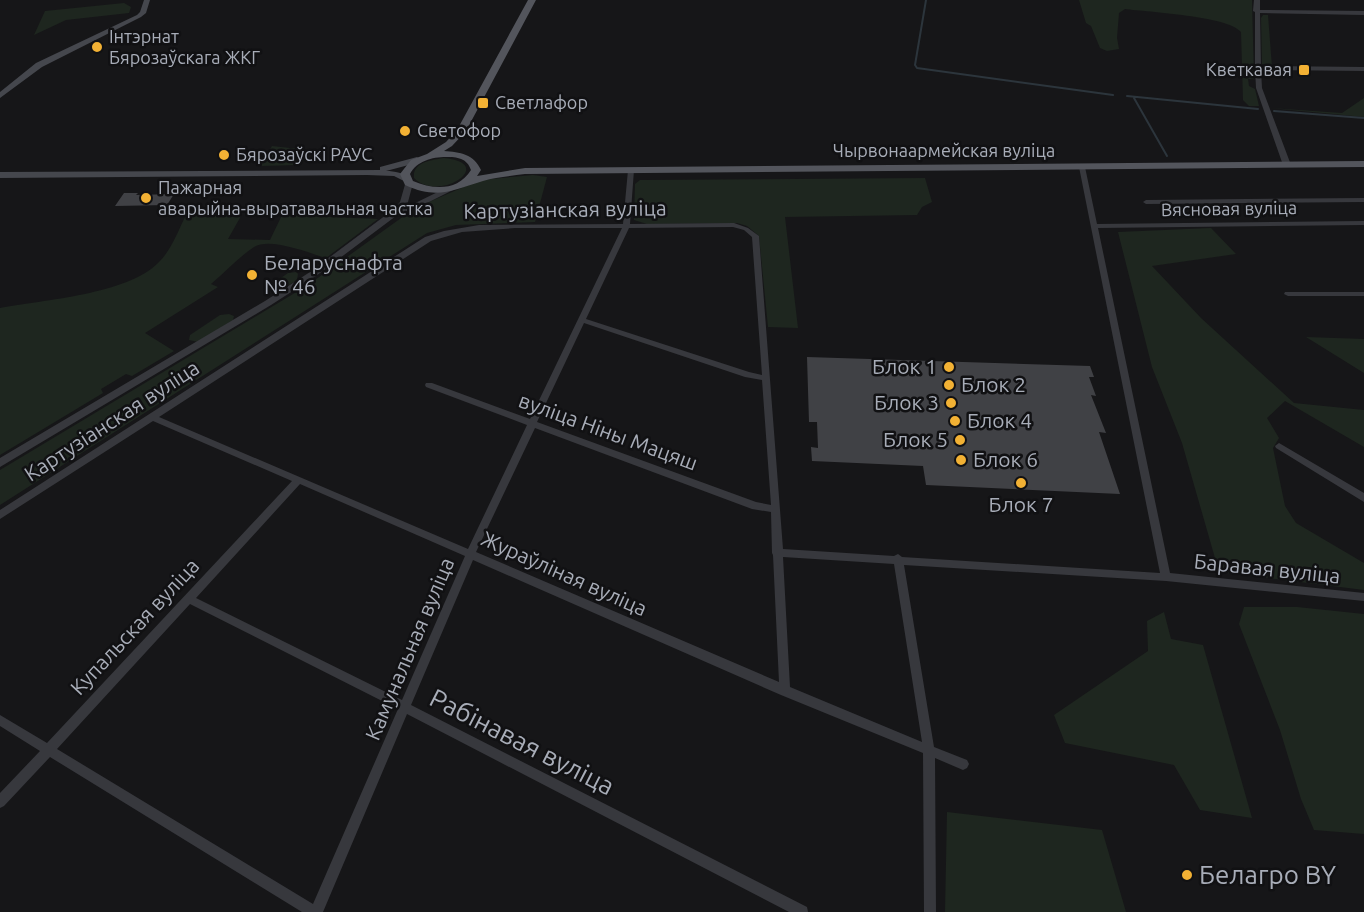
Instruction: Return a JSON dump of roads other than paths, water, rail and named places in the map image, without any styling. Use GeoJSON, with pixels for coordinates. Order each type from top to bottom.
{"type":"FeatureCollection","features":[{"type":"Feature","properties":{"kind":"main road"},"geometry":{"type":"LineString","coordinates":[[0,96],[39,65],[134,20],[143,13],[147,0]]}},
{"type":"Feature","properties":{"kind":"main road"},"geometry":{"type":"LineString","coordinates":[[367,172],[430,156],[449,144],[461,131],[532,0]]}},
{"type":"Feature","properties":{"kind":"main road"},"geometry":{"type":"LineString","coordinates":[[461,131],[461,142],[476,170],[473,177],[465,183]]}},
{"type":"Feature","properties":{"kind":"main road","name":"Чырвонаармейская вуліца"},"geometry":{"type":"LineString","coordinates":[[430,156],[451,154],[472,161],[525,171]]}},
{"type":"Feature","properties":{"kind":"main road"},"geometry":{"type":"LineString","coordinates":[[408,181],[407,170],[417,160]]}},
{"type":"Feature","properties":{"kind":"main road","name":"Чырвонаармейская вуліца"},"geometry":{"type":"LineString","coordinates":[[453,188],[485,177],[525,171],[1364,164]]}},
{"type":"Feature","properties":{"kind":"main road"},"geometry":{"type":"LineString","coordinates":[[0,175],[367,172],[396,174],[428,190],[453,188]]}},
{"type":"Feature","properties":{"kind":"street"},"geometry":{"type":"LineString","coordinates":[[1257,0],[1259,88],[1287,165]]}},
{"type":"Feature","properties":{"kind":"street"},"geometry":{"type":"LineString","coordinates":[[1257,11],[1364,13]]}},
{"type":"Feature","properties":{"kind":"street"},"geometry":{"type":"LineString","coordinates":[[1258,68],[1364,69]]}},
{"type":"Feature","properties":{"kind":"street"},"geometry":{"type":"LineString","coordinates":[[1082,167],[1166,577]]}},
{"type":"Feature","properties":{"kind":"street","name":"Камунальная вуліца"},"geometry":{"type":"LineString","coordinates":[[315,912],[471,553],[626,226],[631,170]]}},
{"type":"Feature","properties":{"kind":"street"},"geometry":{"type":"LineString","coordinates":[[390,218],[404,202],[408,181]]}},
{"type":"Feature","properties":{"kind":"street"},"geometry":{"type":"LineString","coordinates":[[0,463],[268,303],[390,218],[453,188]]}},
{"type":"Feature","properties":{"kind":"street"},"geometry":{"type":"LineString","coordinates":[[1146,202],[1364,200]]}},
{"type":"Feature","properties":{"kind":"street","name":"Вясновая вуліца"},"geometry":{"type":"LineString","coordinates":[[1095,226],[1364,223]]}},
{"type":"Feature","properties":{"kind":"street","name":"Картузіанская вуліца"},"geometry":{"type":"LineString","coordinates":[[0,515],[428,239],[447,231],[463,228],[734,225],[746,229],[755,236],[764,378],[776,509],[785,691]]}},
{"type":"Feature","properties":{"kind":"street"},"geometry":{"type":"LineString","coordinates":[[1288,294],[1364,294]]}},
{"type":"Feature","properties":{"kind":"street"},"geometry":{"type":"LineString","coordinates":[[582,320],[748,375],[764,378]]}},
{"type":"Feature","properties":{"kind":"street","name":"вуліца Ніны Мацяш"},"geometry":{"type":"LineString","coordinates":[[429,385],[755,506],[776,509]]}},
{"type":"Feature","properties":{"kind":"street","name":"Жураўліная вуліца"},"geometry":{"type":"LineString","coordinates":[[152,417],[471,553],[785,691],[963,764]]}},
{"type":"Feature","properties":{"kind":"street"},"geometry":{"type":"LineString","coordinates":[[1279,446],[1364,498]]}},
{"type":"Feature","properties":{"kind":"street","name":"Купальская вуліца"},"geometry":{"type":"LineString","coordinates":[[0,802],[299,479]]}},
{"type":"Feature","properties":{"kind":"street","name":"Баравая вуліца"},"geometry":{"type":"LineString","coordinates":[[777,553],[898,558],[1166,577],[1364,597]]}},
{"type":"Feature","properties":{"kind":"street"},"geometry":{"type":"LineString","coordinates":[[898,558],[929,750],[930,912]]}},
{"type":"Feature","properties":{"kind":"street","name":"Рабінавая вуліца"},"geometry":{"type":"LineString","coordinates":[[189,599],[405,707],[802,912]]}},
{"type":"Feature","properties":{"kind":"street"},"geometry":{"type":"LineString","coordinates":[[0,720],[50,748],[315,912]]}},
{"type":"Feature","properties":{"kind":"waterway"},"geometry":{"type":"LineString","coordinates":[[926,0],[915,65],[917,68],[1113,95]]}},
{"type":"Feature","properties":{"kind":"waterway"},"geometry":{"type":"LineString","coordinates":[[1127,96],[1258,109]]}},
{"type":"Feature","properties":{"kind":"waterway"},"geometry":{"type":"LineString","coordinates":[[1134,98],[1167,156]]}},
{"type":"Feature","properties":{"kind":"waterway"},"geometry":{"type":"LineString","coordinates":[[1274,111],[1364,118]]}},
{"type":"Feature","properties":{"kind":"place","name":"Інтэрнат Бярозаўскага ЖКГ"},"geometry":{"type":"Point","coordinates":[97,47]}},
{"type":"Feature","properties":{"kind":"place","name":"Кветкавая"},"geometry":{"type":"Point","coordinates":[1304,70]}},
{"type":"Feature","properties":{"kind":"place","name":"Светлафор"},"geometry":{"type":"Point","coordinates":[483,103]}},
{"type":"Feature","properties":{"kind":"place","name":"Светофор"},"geometry":{"type":"Point","coordinates":[405,131]}},
{"type":"Feature","properties":{"kind":"place","name":"Бярозаўскі РАУС"},"geometry":{"type":"Point","coordinates":[224,155]}},
{"type":"Feature","properties":{"kind":"place","name":"Пажарная аварыйна-выратавальная частка"},"geometry":{"type":"Point","coordinates":[146,198]}},
{"type":"Feature","properties":{"kind":"place","name":"Беларуснафта № 46"},"geometry":{"type":"Point","coordinates":[252,275]}},
{"type":"Feature","properties":{"kind":"place","name":"Блок 1"},"geometry":{"type":"Point","coordinates":[949,367]}},
{"type":"Feature","properties":{"kind":"place","name":"Блок 2"},"geometry":{"type":"Point","coordinates":[949,385]}},
{"type":"Feature","properties":{"kind":"place","name":"Блок 3"},"geometry":{"type":"Point","coordinates":[951,403]}},
{"type":"Feature","properties":{"kind":"place","name":"Блок 4"},"geometry":{"type":"Point","coordinates":[955,421]}},
{"type":"Feature","properties":{"kind":"place","name":"Блок 5"},"geometry":{"type":"Point","coordinates":[960,440]}},
{"type":"Feature","properties":{"kind":"place","name":"Блок 6"},"geometry":{"type":"Point","coordinates":[961,460]}},
{"type":"Feature","properties":{"kind":"place","name":"Блок 7"},"geometry":{"type":"Point","coordinates":[1021,483]}},
{"type":"Feature","properties":{"kind":"place","name":"Белагро BY"},"geometry":{"type":"Point","coordinates":[1187,875]}}]}
